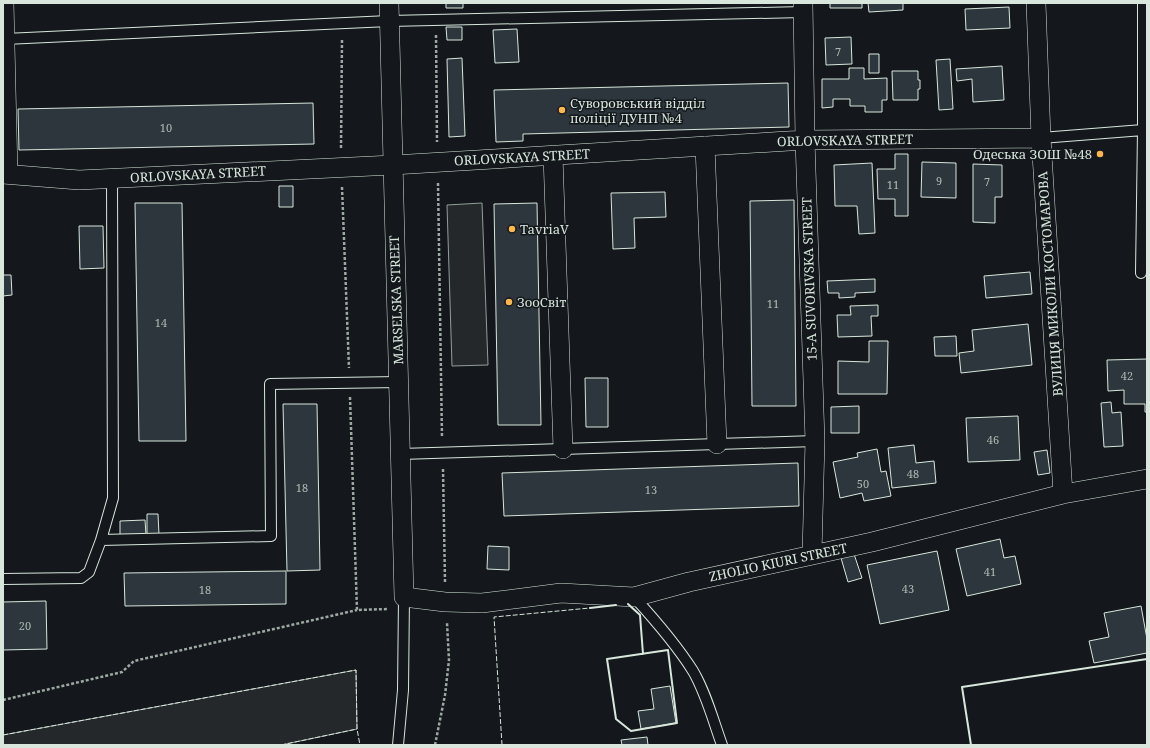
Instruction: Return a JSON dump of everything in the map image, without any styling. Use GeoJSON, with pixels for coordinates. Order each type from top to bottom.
{"type":"FeatureCollection","features":[{"type":"Feature","properties":{"kind":"street","name":"ВУЛИЦЯ МИКОЛИ КОСТОМАРОВА"},"geometry":{"type":"LineString","coordinates":[[1036,3],[1041,138],[1064,494]]}},
{"type":"Feature","properties":{"kind":"street"},"geometry":{"type":"LineString","coordinates":[[4,6],[6,174]]}},
{"type":"Feature","properties":{"kind":"street","name":"15-A SUVORIVSKA STREET"},"geometry":{"type":"LineString","coordinates":[[803,7],[805,140],[815,441],[812,554]]}},
{"type":"Feature","properties":{"kind":"street","name":"MARSELSKA STREET"},"geometry":{"type":"LineString","coordinates":[[389,12],[404,603]]}},
{"type":"Feature","properties":{"kind":"street","name":"ORLOVSKAYA STREET"},"geometry":{"type":"LineString","coordinates":[[6,174],[79,180],[392,165],[805,140],[1041,138]]}},
{"type":"Feature","properties":{"kind":"street"},"geometry":{"type":"LineString","coordinates":[[705,146],[717,444]]}},
{"type":"Feature","properties":{"kind":"street"},"geometry":{"type":"LineString","coordinates":[[553,155],[563,449]]}},
{"type":"Feature","properties":{"kind":"street","name":"ZHOLIO KIURI STREET"},"geometry":{"type":"LineString","coordinates":[[404,603],[482,603],[561,593],[634,597],[689,582],[872,542],[1064,494],[1147,479]]}},
{"type":"Feature","properties":{"kind":"lane"},"geometry":{"type":"LineString","coordinates":[[1142,273],[1143,3]]}},
{"type":"Feature","properties":{"kind":"lane"},"geometry":{"type":"LineString","coordinates":[[5,39],[342,23],[389,12],[435,20],[803,7]]}},
{"type":"Feature","properties":{"kind":"lane"},"geometry":{"type":"LineString","coordinates":[[1041,138],[1143,130]]}},
{"type":"Feature","properties":{"kind":"lane"},"geometry":{"type":"LineString","coordinates":[[3,579],[80,578],[89,572],[114,498],[112,178]]}},
{"type":"Feature","properties":{"kind":"lane"},"geometry":{"type":"LineString","coordinates":[[100,540],[271,536],[270,384],[399,382]]}},
{"type":"Feature","properties":{"kind":"lane"},"geometry":{"type":"LineString","coordinates":[[401,454],[815,441]]}},
{"type":"Feature","properties":{"kind":"lane"},"geometry":{"type":"LineString","coordinates":[[634,597],[659,624],[693,672],[704,695],[722,745]]}},
{"type":"Feature","properties":{"kind":"lane"},"geometry":{"type":"LineString","coordinates":[[398,745],[403,690],[404,603]]}},
{"type":"Feature","properties":{"kind":"path"},"geometry":{"type":"LineString","coordinates":[[435,20],[445,602],[449,660],[445,695],[435,745]]}},
{"type":"Feature","properties":{"kind":"path"},"geometry":{"type":"LineString","coordinates":[[342,23],[341,167],[358,610]]}},
{"type":"Feature","properties":{"kind":"path"},"geometry":{"type":"LineString","coordinates":[[3,700],[122,672],[134,661],[358,610],[404,603]]}},
{"type":"Feature","properties":{"kind":"shaded area"},"geometry":{"type":"Polygon","coordinates":[[[482,203],[488,365],[452,366],[447,205],[482,203]]]}},
{"type":"Feature","properties":{"kind":"shaded area"},"geometry":{"type":"Polygon","coordinates":[[[356,670],[357,729],[281,745],[3,745],[3,735],[356,670]]]}},
{"type":"Feature","properties":{"kind":"building"},"geometry":{"type":"Polygon","coordinates":[[[446,3],[463,3],[463,8],[446,8],[446,3]]]}},
{"type":"Feature","properties":{"kind":"building"},"geometry":{"type":"Polygon","coordinates":[[[830,3],[862,3],[862,8],[830,8],[830,3]]]}},
{"type":"Feature","properties":{"kind":"building"},"geometry":{"type":"Polygon","coordinates":[[[868,3],[903,3],[903,10],[869,12],[868,3]]]}},
{"type":"Feature","properties":{"kind":"building"},"geometry":{"type":"Polygon","coordinates":[[[1009,7],[1010,28],[966,30],[965,9],[1009,7]]]}},
{"type":"Feature","properties":{"kind":"building"},"geometry":{"type":"Polygon","coordinates":[[[446,27],[462,27],[462,40],[447,40],[446,27]]]}},
{"type":"Feature","properties":{"kind":"building"},"geometry":{"type":"Polygon","coordinates":[[[517,29],[519,62],[495,63],[493,30],[517,29]]]}},
{"type":"Feature","properties":{"kind":"building"},"geometry":{"type":"Polygon","coordinates":[[[851,37],[852,64],[826,65],[825,38],[851,37]]]}},
{"type":"Feature","properties":{"kind":"building"},"geometry":{"type":"Polygon","coordinates":[[[869,54],[879,54],[879,73],[869,73],[869,54]]]}},
{"type":"Feature","properties":{"kind":"building"},"geometry":{"type":"Polygon","coordinates":[[[462,58],[465,136],[449,137],[447,59],[462,58]]]}},
{"type":"Feature","properties":{"kind":"building"},"geometry":{"type":"Polygon","coordinates":[[[950,59],[953,109],[939,110],[936,60],[950,59]]]}},
{"type":"Feature","properties":{"kind":"building"},"geometry":{"type":"Polygon","coordinates":[[[1002,66],[1004,100],[973,102],[972,79],[957,81],[956,69],[1002,66]]]}},
{"type":"Feature","properties":{"kind":"building"},"geometry":{"type":"Polygon","coordinates":[[[849,68],[864,68],[864,79],[887,78],[887,100],[882,100],[882,112],[865,112],[865,106],[850,106],[850,99],[833,99],[833,107],[822,108],[822,79],[849,79],[849,68]]]}},
{"type":"Feature","properties":{"kind":"building"},"geometry":{"type":"Polygon","coordinates":[[[892,71],[918,71],[920,89],[918,89],[918,100],[893,100],[892,71]]]}},
{"type":"Feature","properties":{"kind":"building"},"geometry":{"type":"Polygon","coordinates":[[[788,83],[789,127],[523,134],[523,141],[496,142],[494,90],[788,83]]]}},
{"type":"Feature","properties":{"kind":"building"},"geometry":{"type":"Polygon","coordinates":[[[313,103],[314,144],[19,150],[18,109],[313,103]]]}},
{"type":"Feature","properties":{"kind":"building"},"geometry":{"type":"Polygon","coordinates":[[[895,154],[908,154],[908,216],[895,216],[895,199],[878,199],[877,169],[895,169],[895,154]]]}},
{"type":"Feature","properties":{"kind":"building"},"geometry":{"type":"Polygon","coordinates":[[[922,162],[956,163],[956,198],[921,197],[922,162]]]}},
{"type":"Feature","properties":{"kind":"building"},"geometry":{"type":"Polygon","coordinates":[[[872,163],[875,233],[859,234],[857,206],[835,206],[834,165],[872,163]]]}},
{"type":"Feature","properties":{"kind":"building"},"geometry":{"type":"Polygon","coordinates":[[[973,164],[1002,165],[1002,197],[995,197],[995,223],[973,222],[973,164]]]}},
{"type":"Feature","properties":{"kind":"building"},"geometry":{"type":"Polygon","coordinates":[[[279,186],[293,186],[293,207],[279,207],[279,186]]]}},
{"type":"Feature","properties":{"kind":"building"},"geometry":{"type":"Polygon","coordinates":[[[665,192],[666,217],[634,218],[635,248],[613,249],[611,193],[665,192]]]}},
{"type":"Feature","properties":{"kind":"building"},"geometry":{"type":"Polygon","coordinates":[[[794,200],[796,406],[752,406],[750,201],[794,200]]]}},
{"type":"Feature","properties":{"kind":"building"},"geometry":{"type":"Polygon","coordinates":[[[135,203],[182,203],[186,441],[139,441],[135,203]]]}},
{"type":"Feature","properties":{"kind":"building"},"geometry":{"type":"Polygon","coordinates":[[[537,203],[541,425],[498,425],[494,204],[537,203]]]}},
{"type":"Feature","properties":{"kind":"building"},"geometry":{"type":"Polygon","coordinates":[[[79,226],[103,226],[104,268],[80,269],[79,226]]]}},
{"type":"Feature","properties":{"kind":"building"},"geometry":{"type":"Polygon","coordinates":[[[1030,272],[1032,294],[986,298],[984,276],[1030,272]]]}},
{"type":"Feature","properties":{"kind":"building"},"geometry":{"type":"Polygon","coordinates":[[[3,275],[11,275],[12,295],[3,296],[3,275]]]}},
{"type":"Feature","properties":{"kind":"building"},"geometry":{"type":"Polygon","coordinates":[[[875,279],[875,292],[855,293],[855,297],[839,298],[839,293],[828,293],[827,281],[875,279]]]}},
{"type":"Feature","properties":{"kind":"building"},"geometry":{"type":"Polygon","coordinates":[[[878,305],[878,316],[871,316],[872,336],[838,337],[837,315],[851,315],[850,306],[878,305]]]}},
{"type":"Feature","properties":{"kind":"building"},"geometry":{"type":"Polygon","coordinates":[[[1028,324],[1032,365],[961,373],[959,353],[974,351],[972,330],[1028,324]]]}},
{"type":"Feature","properties":{"kind":"building"},"geometry":{"type":"Polygon","coordinates":[[[956,336],[957,356],[935,356],[934,337],[956,336]]]}},
{"type":"Feature","properties":{"kind":"building"},"geometry":{"type":"Polygon","coordinates":[[[869,341],[888,341],[887,394],[838,394],[838,361],[869,362],[869,341]]]}},
{"type":"Feature","properties":{"kind":"building"},"geometry":{"type":"Polygon","coordinates":[[[1147,359],[1147,412],[1145,412],[1145,404],[1124,404],[1124,390],[1108,391],[1107,360],[1147,359]]]}},
{"type":"Feature","properties":{"kind":"building"},"geometry":{"type":"Polygon","coordinates":[[[585,378],[608,378],[608,427],[586,427],[585,378]]]}},
{"type":"Feature","properties":{"kind":"building"},"geometry":{"type":"Polygon","coordinates":[[[1111,402],[1112,413],[1121,412],[1123,446],[1104,447],[1101,403],[1111,402]]]}},
{"type":"Feature","properties":{"kind":"building"},"geometry":{"type":"Polygon","coordinates":[[[283,404],[317,404],[320,570],[287,571],[283,404]]]}},
{"type":"Feature","properties":{"kind":"building"},"geometry":{"type":"Polygon","coordinates":[[[859,406],[859,433],[831,433],[831,407],[859,406]]]}},
{"type":"Feature","properties":{"kind":"building"},"geometry":{"type":"Polygon","coordinates":[[[1018,416],[1020,460],[968,462],[966,418],[1018,416]]]}},
{"type":"Feature","properties":{"kind":"building"},"geometry":{"type":"Polygon","coordinates":[[[914,445],[916,463],[934,461],[936,483],[892,488],[888,448],[914,445]]]}},
{"type":"Feature","properties":{"kind":"building"},"geometry":{"type":"Polygon","coordinates":[[[877,449],[881,472],[886,471],[891,496],[864,501],[862,493],[840,498],[833,462],[858,457],[857,453],[877,449]]]}},
{"type":"Feature","properties":{"kind":"building"},"geometry":{"type":"Polygon","coordinates":[[[1047,450],[1050,473],[1038,475],[1034,452],[1047,450]]]}},
{"type":"Feature","properties":{"kind":"building"},"geometry":{"type":"Polygon","coordinates":[[[798,463],[799,506],[504,516],[502,473],[798,463]]]}},
{"type":"Feature","properties":{"kind":"building"},"geometry":{"type":"Polygon","coordinates":[[[147,514],[158,514],[159,535],[147,534],[147,514]]]}},
{"type":"Feature","properties":{"kind":"building"},"geometry":{"type":"Polygon","coordinates":[[[145,520],[146,535],[120,536],[120,521],[145,520]]]}},
{"type":"Feature","properties":{"kind":"building"},"geometry":{"type":"Polygon","coordinates":[[[1000,539],[1004,558],[1015,556],[1021,584],[967,596],[956,549],[1000,539]]]}},
{"type":"Feature","properties":{"kind":"building"},"geometry":{"type":"Polygon","coordinates":[[[488,546],[509,547],[509,570],[487,569],[488,546]]]}},
{"type":"Feature","properties":{"kind":"building"},"geometry":{"type":"Polygon","coordinates":[[[937,551],[949,610],[880,624],[867,565],[937,551]]]}},
{"type":"Feature","properties":{"kind":"building"},"geometry":{"type":"Polygon","coordinates":[[[854,554],[862,578],[848,582],[841,558],[854,554]]]}},
{"type":"Feature","properties":{"kind":"building"},"geometry":{"type":"Polygon","coordinates":[[[286,571],[286,604],[125,606],[124,573],[286,571]]]}},
{"type":"Feature","properties":{"kind":"building"},"geometry":{"type":"Polygon","coordinates":[[[46,601],[47,649],[3,650],[3,602],[46,601]]]}},
{"type":"Feature","properties":{"kind":"building"},"geometry":{"type":"Polygon","coordinates":[[[1141,606],[1147,639],[1147,653],[1094,663],[1089,641],[1109,637],[1104,613],[1141,606]]]}},
{"type":"Feature","properties":{"kind":"building"},"geometry":{"type":"Polygon","coordinates":[[[670,686],[676,723],[641,729],[638,711],[654,709],[651,689],[670,686]]]}},
{"type":"Feature","properties":{"kind":"building"},"geometry":{"type":"Polygon","coordinates":[[[647,737],[648,745],[622,745],[621,740],[647,737]]]}},
{"type":"Feature","properties":{"kind":"fence"},"geometry":{"type":"LineString","coordinates":[[502,745],[494,617],[590,608]]}},
{"type":"Feature","properties":{"kind":"fence"},"geometry":{"type":"LineString","coordinates":[[3,735],[356,670],[357,729],[360,745]]}},
{"type":"Feature","properties":{"kind":"fence"},"geometry":{"type":"LineString","coordinates":[[281,745],[357,729]]}},
{"type":"Feature","properties":{"kind":"wall"},"geometry":{"type":"LineString","coordinates":[[628,604],[640,615],[643,654]]}},
{"type":"Feature","properties":{"kind":"wall"},"geometry":{"type":"LineString","coordinates":[[590,608],[616,605]]}},
{"type":"Feature","properties":{"kind":"wall"},"geometry":{"type":"LineString","coordinates":[[668,650],[677,723],[631,731],[616,719],[607,659],[668,650]]}},
{"type":"Feature","properties":{"kind":"wall"},"geometry":{"type":"LineString","coordinates":[[971,745],[962,687],[1147,659]]}},
{"type":"Feature","properties":{"kind":"place","name":"Суворовський відділ поліції ДУНП №4"},"geometry":{"type":"Point","coordinates":[562,110]}},
{"type":"Feature","properties":{"kind":"place","name":"Одеська ЗОШ №48"},"geometry":{"type":"Point","coordinates":[1100,154]}},
{"type":"Feature","properties":{"kind":"place","name":"TavriaV"},"geometry":{"type":"Point","coordinates":[512,229]}},
{"type":"Feature","properties":{"kind":"place","name":"ЗооСвіт"},"geometry":{"type":"Point","coordinates":[509,302]}}]}
